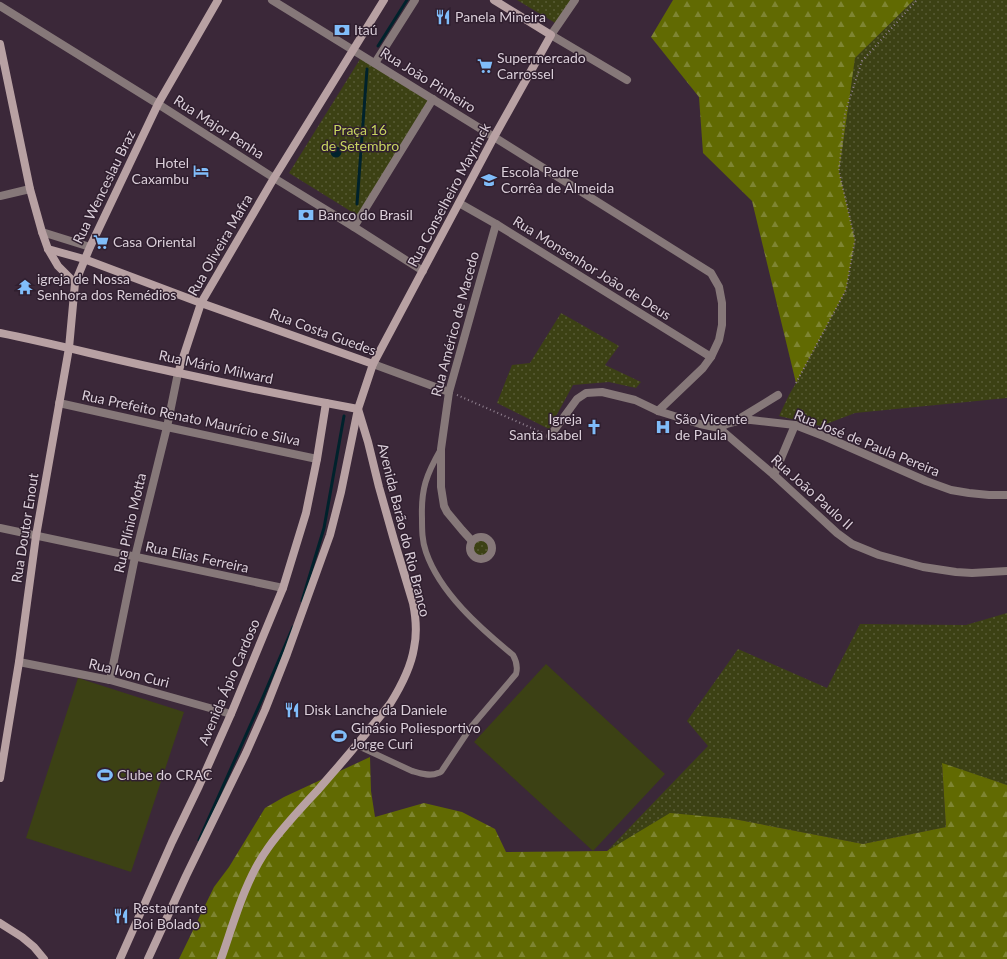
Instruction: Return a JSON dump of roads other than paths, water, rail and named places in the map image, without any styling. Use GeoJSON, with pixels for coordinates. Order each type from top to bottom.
{"type":"FeatureCollection","features":[{"type":"Feature","properties":{"kind":"street","name":"Rua Wenceslau Braz"},"geometry":{"type":"LineString","coordinates":[[75,283],[90,246],[158,104],[218,0]]}},
{"type":"Feature","properties":{"kind":"street","name":"Rua João Pinheiro"},"geometry":{"type":"LineString","coordinates":[[272,0],[494,137],[711,274],[721,294],[723,314],[719,340],[711,357]]}},
{"type":"Feature","properties":{"kind":"street","name":"Rua Oliveira Mafra"},"geometry":{"type":"LineString","coordinates":[[178,373],[201,303],[274,178],[384,0]]}},
{"type":"Feature","properties":{"kind":"street"},"geometry":{"type":"LineString","coordinates":[[375,63],[414,0]]}},
{"type":"Feature","properties":{"kind":"street"},"geometry":{"type":"LineString","coordinates":[[494,0],[627,80]]}},
{"type":"Feature","properties":{"kind":"street","name":"Rua Conselheiro Mayrinck"},"geometry":{"type":"LineString","coordinates":[[358,409],[373,364],[494,137],[551,35],[575,0]]}},
{"type":"Feature","properties":{"kind":"street","name":"Rua Major Penha"},"geometry":{"type":"LineString","coordinates":[[0,6],[423,271]]}},
{"type":"Feature","properties":{"kind":"street"},"geometry":{"type":"LineString","coordinates":[[0,44],[30,189],[42,232],[48,249],[58,266],[75,283]]}},
{"type":"Feature","properties":{"kind":"street"},"geometry":{"type":"LineString","coordinates":[[354,227],[433,99]]}},
{"type":"Feature","properties":{"kind":"street"},"geometry":{"type":"LineString","coordinates":[[0,196],[30,189]]}},
{"type":"Feature","properties":{"kind":"street","name":"Rua Monsenhor João de Deus"},"geometry":{"type":"LineString","coordinates":[[459,203],[496,224],[711,357]]}},
{"type":"Feature","properties":{"kind":"street","name":"Rua Américo de Macedo"},"geometry":{"type":"LineString","coordinates":[[472,541],[447,512],[444,506],[441,487],[441,450],[449,392],[496,224]]}},
{"type":"Feature","properties":{"kind":"street"},"geometry":{"type":"LineString","coordinates":[[42,232],[90,246]]}},
{"type":"Feature","properties":{"kind":"street","name":"Rua Costa Guedes"},"geometry":{"type":"LineString","coordinates":[[48,249],[84,259],[201,303],[449,392]]}},
{"type":"Feature","properties":{"kind":"street","name":"Rua Doutor Enout"},"geometry":{"type":"LineString","coordinates":[[0,778],[19,662],[36,536],[69,348],[75,283]]}},
{"type":"Feature","properties":{"kind":"street","name":"Rua Mário Milward"},"geometry":{"type":"LineString","coordinates":[[0,336],[69,348],[178,373],[358,409]]}},
{"type":"Feature","properties":{"kind":"street"},"geometry":{"type":"LineString","coordinates":[[658,411],[703,368],[711,357]]}},
{"type":"Feature","properties":{"kind":"street","name":"Rua Plínio Motta"},"geometry":{"type":"LineString","coordinates":[[110,680],[135,558],[167,427],[178,373]]}},
{"type":"Feature","properties":{"kind":"street","name":"Rua João Paulo II"},"geometry":{"type":"LineString","coordinates":[[550,436],[577,399],[586,393],[602,392],[635,400],[658,411],[700,424],[719,428],[837,533],[852,544],[879,555],[924,567],[972,573],[1007,571]]}},
{"type":"Feature","properties":{"kind":"street"},"geometry":{"type":"LineString","coordinates":[[734,422],[778,395]]}},
{"type":"Feature","properties":{"kind":"street","name":"Rua Prefeito Renato Maurício e Silva"},"geometry":{"type":"LineString","coordinates":[[59,402],[317,459]]}},
{"type":"Feature","properties":{"kind":"street","name":"Avenida Ápio Cardoso"},"geometry":{"type":"LineString","coordinates":[[120,959],[162,862],[199,786],[231,714],[283,588],[306,513],[326,403]]}},
{"type":"Feature","properties":{"kind":"street"},"geometry":{"type":"LineString","coordinates":[[148,959],[186,876],[266,710],[330,535],[341,492],[358,409]]}},
{"type":"Feature","properties":{"kind":"street","name":"Avenida Barão do Rio Branco"},"geometry":{"type":"LineString","coordinates":[[221,959],[248,885],[259,861],[269,846],[297,812],[341,764],[390,704],[403,681],[414,649],[416,629],[415,614],[358,409]]}},
{"type":"Feature","properties":{"kind":"street","name":"Rua José de Paula Pereira"},"geometry":{"type":"LineString","coordinates":[[719,428],[742,420],[794,425],[826,437],[926,481],[951,490],[989,495],[1007,495]]}},
{"type":"Feature","properties":{"kind":"street"},"geometry":{"type":"LineString","coordinates":[[774,476],[794,425]]}},
{"type":"Feature","properties":{"kind":"street","name":"Rua Elias Ferreira"},"geometry":{"type":"LineString","coordinates":[[0,528],[135,558],[283,588]]}},
{"type":"Feature","properties":{"kind":"street","name":"Rua Ivon Curi"},"geometry":{"type":"LineString","coordinates":[[19,662],[110,680],[231,714]]}},
{"type":"Feature","properties":{"kind":"street"},"geometry":{"type":"LineString","coordinates":[[0,924],[22,937],[34,947],[44,959]]}},
{"type":"Feature","properties":{"kind":"lane"},"geometry":{"type":"LineString","coordinates":[[356,745],[412,771],[421,774],[438,774],[443,769],[471,727],[516,674],[516,660],[469,616],[452,596],[438,576],[426,552],[423,539],[422,502],[424,487],[427,474],[441,450]]}},
{"type":"Feature","properties":{"kind":"water"},"geometry":{"type":"Polygon","coordinates":[[[334,147],[338,147],[340,148],[340,156],[334,157],[331,154],[331,150],[334,147]]]}},
{"type":"Feature","properties":{"kind":"waterway"},"geometry":{"type":"LineString","coordinates":[[378,46],[407,0]]}},
{"type":"Feature","properties":{"kind":"waterway"},"geometry":{"type":"LineString","coordinates":[[357,204],[367,69]]}},
{"type":"Feature","properties":{"kind":"waterway"},"geometry":{"type":"LineString","coordinates":[[302,601],[324,528],[344,416]]}},
{"type":"Feature","properties":{"kind":"waterway"},"geometry":{"type":"LineString","coordinates":[[199,840],[293,627]]}},
{"type":"Feature","properties":{"kind":"place","name":"Panela Mineira"},"geometry":{"type":"Point","coordinates":[443,17]}},
{"type":"Feature","properties":{"kind":"place","name":"Itaú"},"geometry":{"type":"Point","coordinates":[342,30]}},
{"type":"Feature","properties":{"kind":"place","name":"Supermercado Carrossel"},"geometry":{"type":"Point","coordinates":[485,66]}},
{"type":"Feature","properties":{"kind":"place","name":"Hotel Caxambu"},"geometry":{"type":"Point","coordinates":[201,171]}},
{"type":"Feature","properties":{"kind":"place","name":"Escola Padre Corrêa de Almeida"},"geometry":{"type":"Point","coordinates":[489,180]}},
{"type":"Feature","properties":{"kind":"place","name":"Banco do Brasil"},"geometry":{"type":"Point","coordinates":[306,215]}},
{"type":"Feature","properties":{"kind":"place","name":"Casa Oriental"},"geometry":{"type":"Point","coordinates":[101,242]}},
{"type":"Feature","properties":{"kind":"place","name":"igreja de Nossa Senhora dos Remédios"},"geometry":{"type":"Point","coordinates":[25,287]}},
{"type":"Feature","properties":{"kind":"place","name":"Igreja Santa Isabel"},"geometry":{"type":"Point","coordinates":[594,427]}},
{"type":"Feature","properties":{"kind":"place","name":"São Vicente de Paula"},"geometry":{"type":"Point","coordinates":[663,427]}},
{"type":"Feature","properties":{"kind":"place","name":"Disk Lanche da Daniele"},"geometry":{"type":"Point","coordinates":[292,710]}},
{"type":"Feature","properties":{"kind":"place","name":"Ginásio Poliesportivo Jorge Curi"},"geometry":{"type":"Point","coordinates":[339,736]}},
{"type":"Feature","properties":{"kind":"place","name":"Clube do CRAC"},"geometry":{"type":"Point","coordinates":[105,775]}},
{"type":"Feature","properties":{"kind":"place","name":"Restaurante Boi Bolado"},"geometry":{"type":"Point","coordinates":[121,916]}},
{"type":"Feature","properties":{"kind":"park label","name":"Praça 16 de Setembro"},"geometry":{"type":"Point","coordinates":[360,138]}}]}
